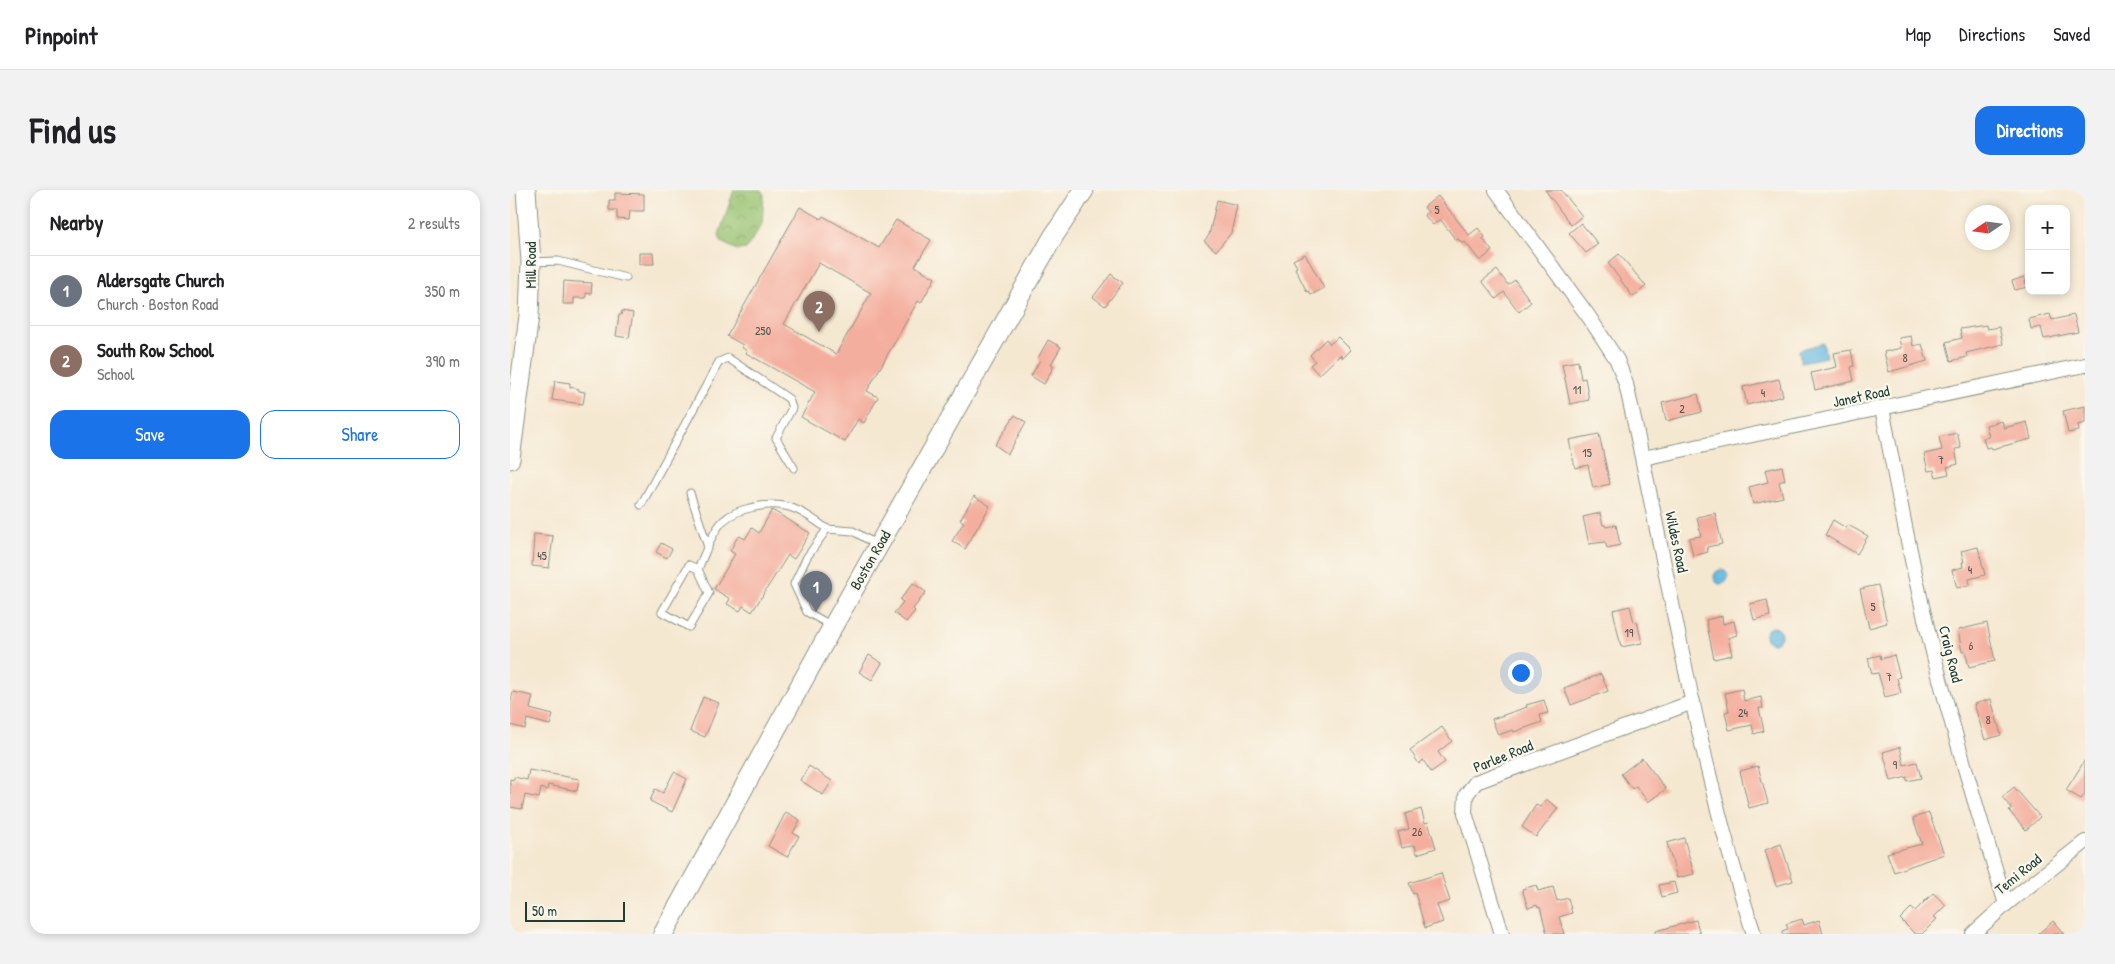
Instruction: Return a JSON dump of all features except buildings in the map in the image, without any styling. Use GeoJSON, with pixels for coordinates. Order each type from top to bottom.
{"type":"FeatureCollection","features":[{"type":"Feature","properties":{"kind":"main road","name":"Mill Road"},"geometry":{"type":"LineString","coordinates":[[510,458],[512,417],[529,316],[531,262],[526,190]]}},
{"type":"Feature","properties":{"kind":"main road","name":"Boston Road"},"geometry":{"type":"LineString","coordinates":[[662,934],[833,626],[1053,237],[1084,190]]}},
{"type":"Feature","properties":{"kind":"street","name":"Wildes Road"},"geometry":{"type":"LineString","coordinates":[[1496,190],[1589,317],[1617,360],[1626,384],[1693,702],[1722,824],[1754,934]]}},
{"type":"Feature","properties":{"kind":"street","name":"Janet Road"},"geometry":{"type":"LineString","coordinates":[[1643,458],[2085,365]]}},
{"type":"Feature","properties":{"kind":"street","name":"Craig Road"},"geometry":{"type":"LineString","coordinates":[[1882,408],[1902,515],[1935,660],[1975,803],[2006,904]]}},
{"type":"Feature","properties":{"kind":"street","name":"Parlee Road"},"geometry":{"type":"LineString","coordinates":[[1502,934],[1465,813],[1466,795],[1476,782],[1693,702]]}},
{"type":"Feature","properties":{"kind":"street","name":"Temi Road"},"geometry":{"type":"LineString","coordinates":[[1973,934],[2006,904],[2085,842]]}},
{"type":"Feature","properties":{"kind":"lane"},"geometry":{"type":"LineString","coordinates":[[531,262],[558,262],[626,278]]}},
{"type":"Feature","properties":{"kind":"lane"},"geometry":{"type":"LineString","coordinates":[[641,505],[719,362],[728,358],[789,399],[792,408],[776,438],[794,468]]}},
{"type":"Feature","properties":{"kind":"lane"},"geometry":{"type":"LineString","coordinates":[[690,494],[708,547]]}},
{"type":"Feature","properties":{"kind":"lane"},"geometry":{"type":"LineString","coordinates":[[698,569],[689,565],[662,612],[689,627],[709,593],[698,569],[718,527],[734,513],[765,504],[786,506],[809,516],[827,530],[853,531],[879,546]]}},
{"type":"Feature","properties":{"kind":"lane"},"geometry":{"type":"LineString","coordinates":[[827,530],[807,557],[794,584],[807,612],[833,626]]}},
{"type":"Feature","properties":{"kind":"green space"},"geometry":{"type":"Polygon","coordinates":[[[734,190],[761,190],[764,195],[762,224],[746,249],[737,250],[721,242],[719,235],[734,190]]]}},
{"type":"Feature","properties":{"kind":"water"},"geometry":{"type":"Polygon","coordinates":[[[1823,343],[1826,357],[1801,362],[1799,350],[1823,343]]]}},
{"type":"Feature","properties":{"kind":"water"},"geometry":{"type":"Polygon","coordinates":[[[1718,570],[1724,570],[1728,577],[1724,584],[1718,584],[1714,580],[1714,574],[1718,570]]]}},
{"type":"Feature","properties":{"kind":"water"},"geometry":{"type":"Polygon","coordinates":[[[1773,627],[1779,629],[1781,635],[1779,641],[1773,643],[1767,641],[1765,635],[1767,629],[1773,627]]]}},
{"type":"Feature","properties":{"kind":"place","name":"South Row School"},"geometry":{"type":"Point","coordinates":[819,332]}},
{"type":"Feature","properties":{"kind":"place","name":"Aldersgate Church"},"geometry":{"type":"Point","coordinates":[816,612]}}]}
